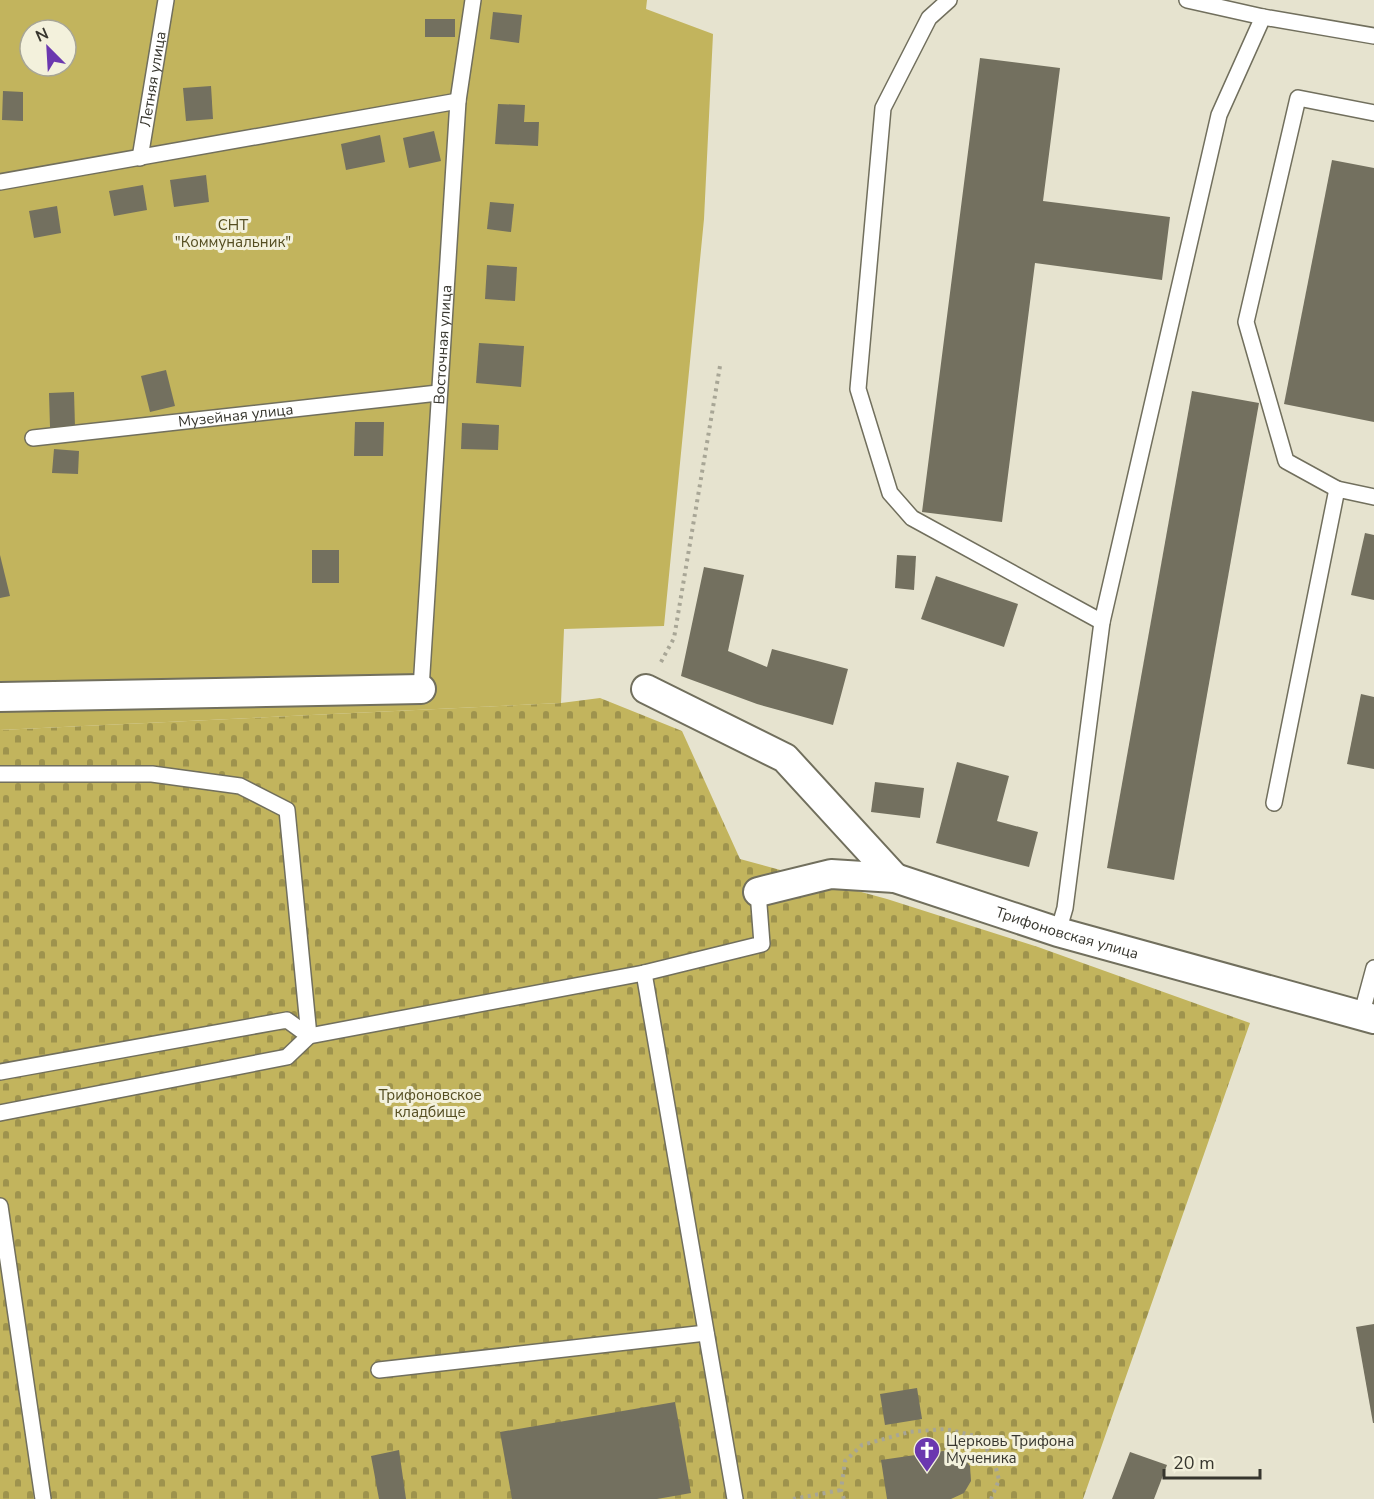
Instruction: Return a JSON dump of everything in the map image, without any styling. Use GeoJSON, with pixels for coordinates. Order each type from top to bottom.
{"type":"FeatureCollection","features":[{"type":"Feature","properties":{"kind":"street"},"geometry":{"type":"LineString","coordinates":[[0,696],[421,689]]}},
{"type":"Feature","properties":{"kind":"street"},"geometry":{"type":"LineString","coordinates":[[646,690],[785,758],[895,878]]}},
{"type":"Feature","properties":{"kind":"street","name":"Трифоновская улица"},"geometry":{"type":"LineString","coordinates":[[758,892],[831,874],[895,878],[1058,932],[1367,1018]]}},
{"type":"Feature","properties":{"kind":"lane","name":"Летняя улица"},"geometry":{"type":"LineString","coordinates":[[140,158],[166,0]]}},
{"type":"Feature","properties":{"kind":"lane","name":"Восточная улица"},"geometry":{"type":"LineString","coordinates":[[421,689],[458,101],[473,0]]}},
{"type":"Feature","properties":{"kind":"lane"},"geometry":{"type":"LineString","coordinates":[[949,0],[929,18],[883,108],[858,389],[890,493],[912,518],[1102,622]]}},
{"type":"Feature","properties":{"kind":"lane"},"geometry":{"type":"LineString","coordinates":[[1187,0],[1263,18],[1374,36]]}},
{"type":"Feature","properties":{"kind":"lane"},"geometry":{"type":"LineString","coordinates":[[1058,932],[1065,908],[1102,622],[1220,115],[1263,18]]}},
{"type":"Feature","properties":{"kind":"lane"},"geometry":{"type":"LineString","coordinates":[[1374,113],[1298,98],[1246,322],[1286,461],[1336,489],[1374,497]]}},
{"type":"Feature","properties":{"kind":"lane"},"geometry":{"type":"LineString","coordinates":[[0,182],[458,101]]}},
{"type":"Feature","properties":{"kind":"lane","name":"Музейная улица"},"geometry":{"type":"LineString","coordinates":[[33,438],[438,393]]}},
{"type":"Feature","properties":{"kind":"lane"},"geometry":{"type":"LineString","coordinates":[[1274,803],[1336,489]]}},
{"type":"Feature","properties":{"kind":"lane"},"geometry":{"type":"LineString","coordinates":[[0,774],[152,774],[240,786],[287,810],[309,1036]]}},
{"type":"Feature","properties":{"kind":"lane"},"geometry":{"type":"LineString","coordinates":[[0,1113],[287,1058],[309,1036],[644,973],[762,944],[758,892]]}},
{"type":"Feature","properties":{"kind":"lane"},"geometry":{"type":"LineString","coordinates":[[1367,1018],[1374,968]]}},
{"type":"Feature","properties":{"kind":"lane"},"geometry":{"type":"LineString","coordinates":[[644,973],[735,1499]]}},
{"type":"Feature","properties":{"kind":"lane"},"geometry":{"type":"LineString","coordinates":[[0,1072],[287,1020],[309,1036]]}},
{"type":"Feature","properties":{"kind":"lane"},"geometry":{"type":"LineString","coordinates":[[0,1206],[43,1499]]}},
{"type":"Feature","properties":{"kind":"lane"},"geometry":{"type":"LineString","coordinates":[[379,1370],[706,1333]]}},
{"type":"Feature","properties":{"kind":"path"},"geometry":{"type":"LineString","coordinates":[[646,690],[674,638],[720,366]]}},
{"type":"Feature","properties":{"kind":"path"},"geometry":{"type":"LineString","coordinates":[[844,1499],[841,1490],[845,1461],[862,1445],[909,1432],[945,1429],[976,1436],[993,1457],[999,1480],[991,1499]]}},
{"type":"Feature","properties":{"kind":"path"},"geometry":{"type":"LineString","coordinates":[[793,1499],[841,1490]]}},
{"type":"Feature","properties":{"kind":"green space","name":"СНТ \"Коммунальник\""},"geometry":{"type":"Polygon","coordinates":[[[0,0],[647,0],[646,9],[713,34],[704,219],[664,626],[564,629],[561,703],[0,730],[0,0]]]}},
{"type":"Feature","properties":{"kind":"green space","name":"Трифоновское кладбище"},"geometry":{"type":"Polygon","coordinates":[[[600,698],[682,731],[740,859],[887,899],[1038,947],[1250,1023],[1083,1499],[0,1499],[0,730],[561,703],[600,698]]]}},
{"type":"Feature","properties":{"kind":"building"},"geometry":{"type":"Polygon","coordinates":[[[493,12],[522,15],[519,43],[490,39],[493,12]]]}},
{"type":"Feature","properties":{"kind":"building"},"geometry":{"type":"Polygon","coordinates":[[[425,19],[455,19],[455,37],[425,37],[425,19]]]}},
{"type":"Feature","properties":{"kind":"building"},"geometry":{"type":"Polygon","coordinates":[[[980,58],[1060,68],[1043,201],[1170,217],[1162,280],[1035,263],[1002,522],[922,512],[980,58]]]}},
{"type":"Feature","properties":{"kind":"building"},"geometry":{"type":"Polygon","coordinates":[[[211,86],[213,119],[186,121],[183,88],[211,86]]]}},
{"type":"Feature","properties":{"kind":"building"},"geometry":{"type":"Polygon","coordinates":[[[3,91],[23,92],[23,121],[2,120],[3,91]]]}},
{"type":"Feature","properties":{"kind":"building"},"geometry":{"type":"Polygon","coordinates":[[[498,104],[525,105],[524,122],[539,122],[538,146],[495,144],[498,104]]]}},
{"type":"Feature","properties":{"kind":"building"},"geometry":{"type":"Polygon","coordinates":[[[434,131],[441,161],[409,168],[403,138],[434,131]]]}},
{"type":"Feature","properties":{"kind":"building"},"geometry":{"type":"Polygon","coordinates":[[[380,135],[385,162],[346,170],[341,144],[380,135]]]}},
{"type":"Feature","properties":{"kind":"building"},"geometry":{"type":"Polygon","coordinates":[[[1332,160],[1374,168],[1374,422],[1284,404],[1332,160]]]}},
{"type":"Feature","properties":{"kind":"building"},"geometry":{"type":"Polygon","coordinates":[[[206,175],[209,202],[174,207],[170,180],[206,175]]]}},
{"type":"Feature","properties":{"kind":"building"},"geometry":{"type":"Polygon","coordinates":[[[143,185],[147,210],[114,216],[109,191],[143,185]]]}},
{"type":"Feature","properties":{"kind":"building"},"geometry":{"type":"Polygon","coordinates":[[[490,202],[514,204],[511,232],[487,229],[490,202]]]}},
{"type":"Feature","properties":{"kind":"building"},"geometry":{"type":"Polygon","coordinates":[[[57,206],[61,233],[34,238],[29,211],[57,206]]]}},
{"type":"Feature","properties":{"kind":"building"},"geometry":{"type":"Polygon","coordinates":[[[487,265],[517,267],[515,301],[485,299],[487,265]]]}},
{"type":"Feature","properties":{"kind":"building"},"geometry":{"type":"Polygon","coordinates":[[[479,343],[524,346],[521,387],[476,383],[479,343]]]}},
{"type":"Feature","properties":{"kind":"building"},"geometry":{"type":"Polygon","coordinates":[[[166,370],[175,406],[150,412],[141,376],[166,370]]]}},
{"type":"Feature","properties":{"kind":"building"},"geometry":{"type":"Polygon","coordinates":[[[1192,391],[1259,403],[1174,880],[1107,868],[1192,391]]]}},
{"type":"Feature","properties":{"kind":"building"},"geometry":{"type":"Polygon","coordinates":[[[74,392],[75,427],[50,427],[49,393],[74,392]]]}},
{"type":"Feature","properties":{"kind":"building"},"geometry":{"type":"Polygon","coordinates":[[[355,422],[384,422],[383,456],[354,456],[355,422]]]}},
{"type":"Feature","properties":{"kind":"building"},"geometry":{"type":"Polygon","coordinates":[[[462,423],[499,425],[498,450],[461,449],[462,423]]]}},
{"type":"Feature","properties":{"kind":"building"},"geometry":{"type":"Polygon","coordinates":[[[54,449],[79,451],[78,474],[52,473],[54,449]]]}},
{"type":"Feature","properties":{"kind":"building"},"geometry":{"type":"Polygon","coordinates":[[[1365,533],[1374,535],[1374,600],[1351,595],[1365,533]]]}},
{"type":"Feature","properties":{"kind":"building"},"geometry":{"type":"Polygon","coordinates":[[[312,550],[339,550],[339,583],[312,583],[312,550]]]}},
{"type":"Feature","properties":{"kind":"building"},"geometry":{"type":"Polygon","coordinates":[[[0,555],[10,596],[0,598],[0,555]]]}},
{"type":"Feature","properties":{"kind":"building"},"geometry":{"type":"Polygon","coordinates":[[[897,555],[916,556],[914,590],[895,588],[897,555]]]}},
{"type":"Feature","properties":{"kind":"building"},"geometry":{"type":"Polygon","coordinates":[[[704,567],[744,575],[728,651],[767,667],[772,649],[848,669],[833,725],[757,704],[681,676],[704,567]]]}},
{"type":"Feature","properties":{"kind":"building"},"geometry":{"type":"Polygon","coordinates":[[[936,576],[1018,604],[1004,647],[921,619],[936,576]]]}},
{"type":"Feature","properties":{"kind":"building"},"geometry":{"type":"Polygon","coordinates":[[[1361,694],[1374,697],[1374,769],[1347,764],[1361,694]]]}},
{"type":"Feature","properties":{"kind":"building"},"geometry":{"type":"Polygon","coordinates":[[[957,762],[1009,776],[997,821],[1038,832],[1029,867],[936,843],[957,762]]]}},
{"type":"Feature","properties":{"kind":"building"},"geometry":{"type":"Polygon","coordinates":[[[875,782],[924,788],[920,818],[871,812],[875,782]]]}},
{"type":"Feature","properties":{"kind":"building"},"geometry":{"type":"Polygon","coordinates":[[[1374,1324],[1374,1423],[1373,1423],[1356,1327],[1374,1324]]]}},
{"type":"Feature","properties":{"kind":"building"},"geometry":{"type":"Polygon","coordinates":[[[917,1388],[922,1419],[885,1425],[880,1394],[917,1388]]]}},
{"type":"Feature","properties":{"kind":"building"},"geometry":{"type":"Polygon","coordinates":[[[675,1402],[691,1493],[657,1499],[512,1499],[500,1432],[675,1402]]]}},
{"type":"Feature","properties":{"kind":"building"},"geometry":{"type":"Polygon","coordinates":[[[399,1450],[406,1499],[379,1499],[371,1456],[399,1450]]]}},
{"type":"Feature","properties":{"kind":"building","name":"Церковь Трифона Мученика"},"geometry":{"type":"Polygon","coordinates":[[[943,1451],[962,1455],[970,1466],[971,1481],[964,1493],[951,1499],[887,1499],[881,1460],[943,1451]]]}},
{"type":"Feature","properties":{"kind":"building"},"geometry":{"type":"Polygon","coordinates":[[[1130,1452],[1167,1465],[1154,1499],[1112,1499],[1130,1452]]]}},
{"type":"Feature","properties":{"kind":"place","name":"Церковь Трифона Мученика"},"geometry":{"type":"Point","coordinates":[927,1473]}}]}
